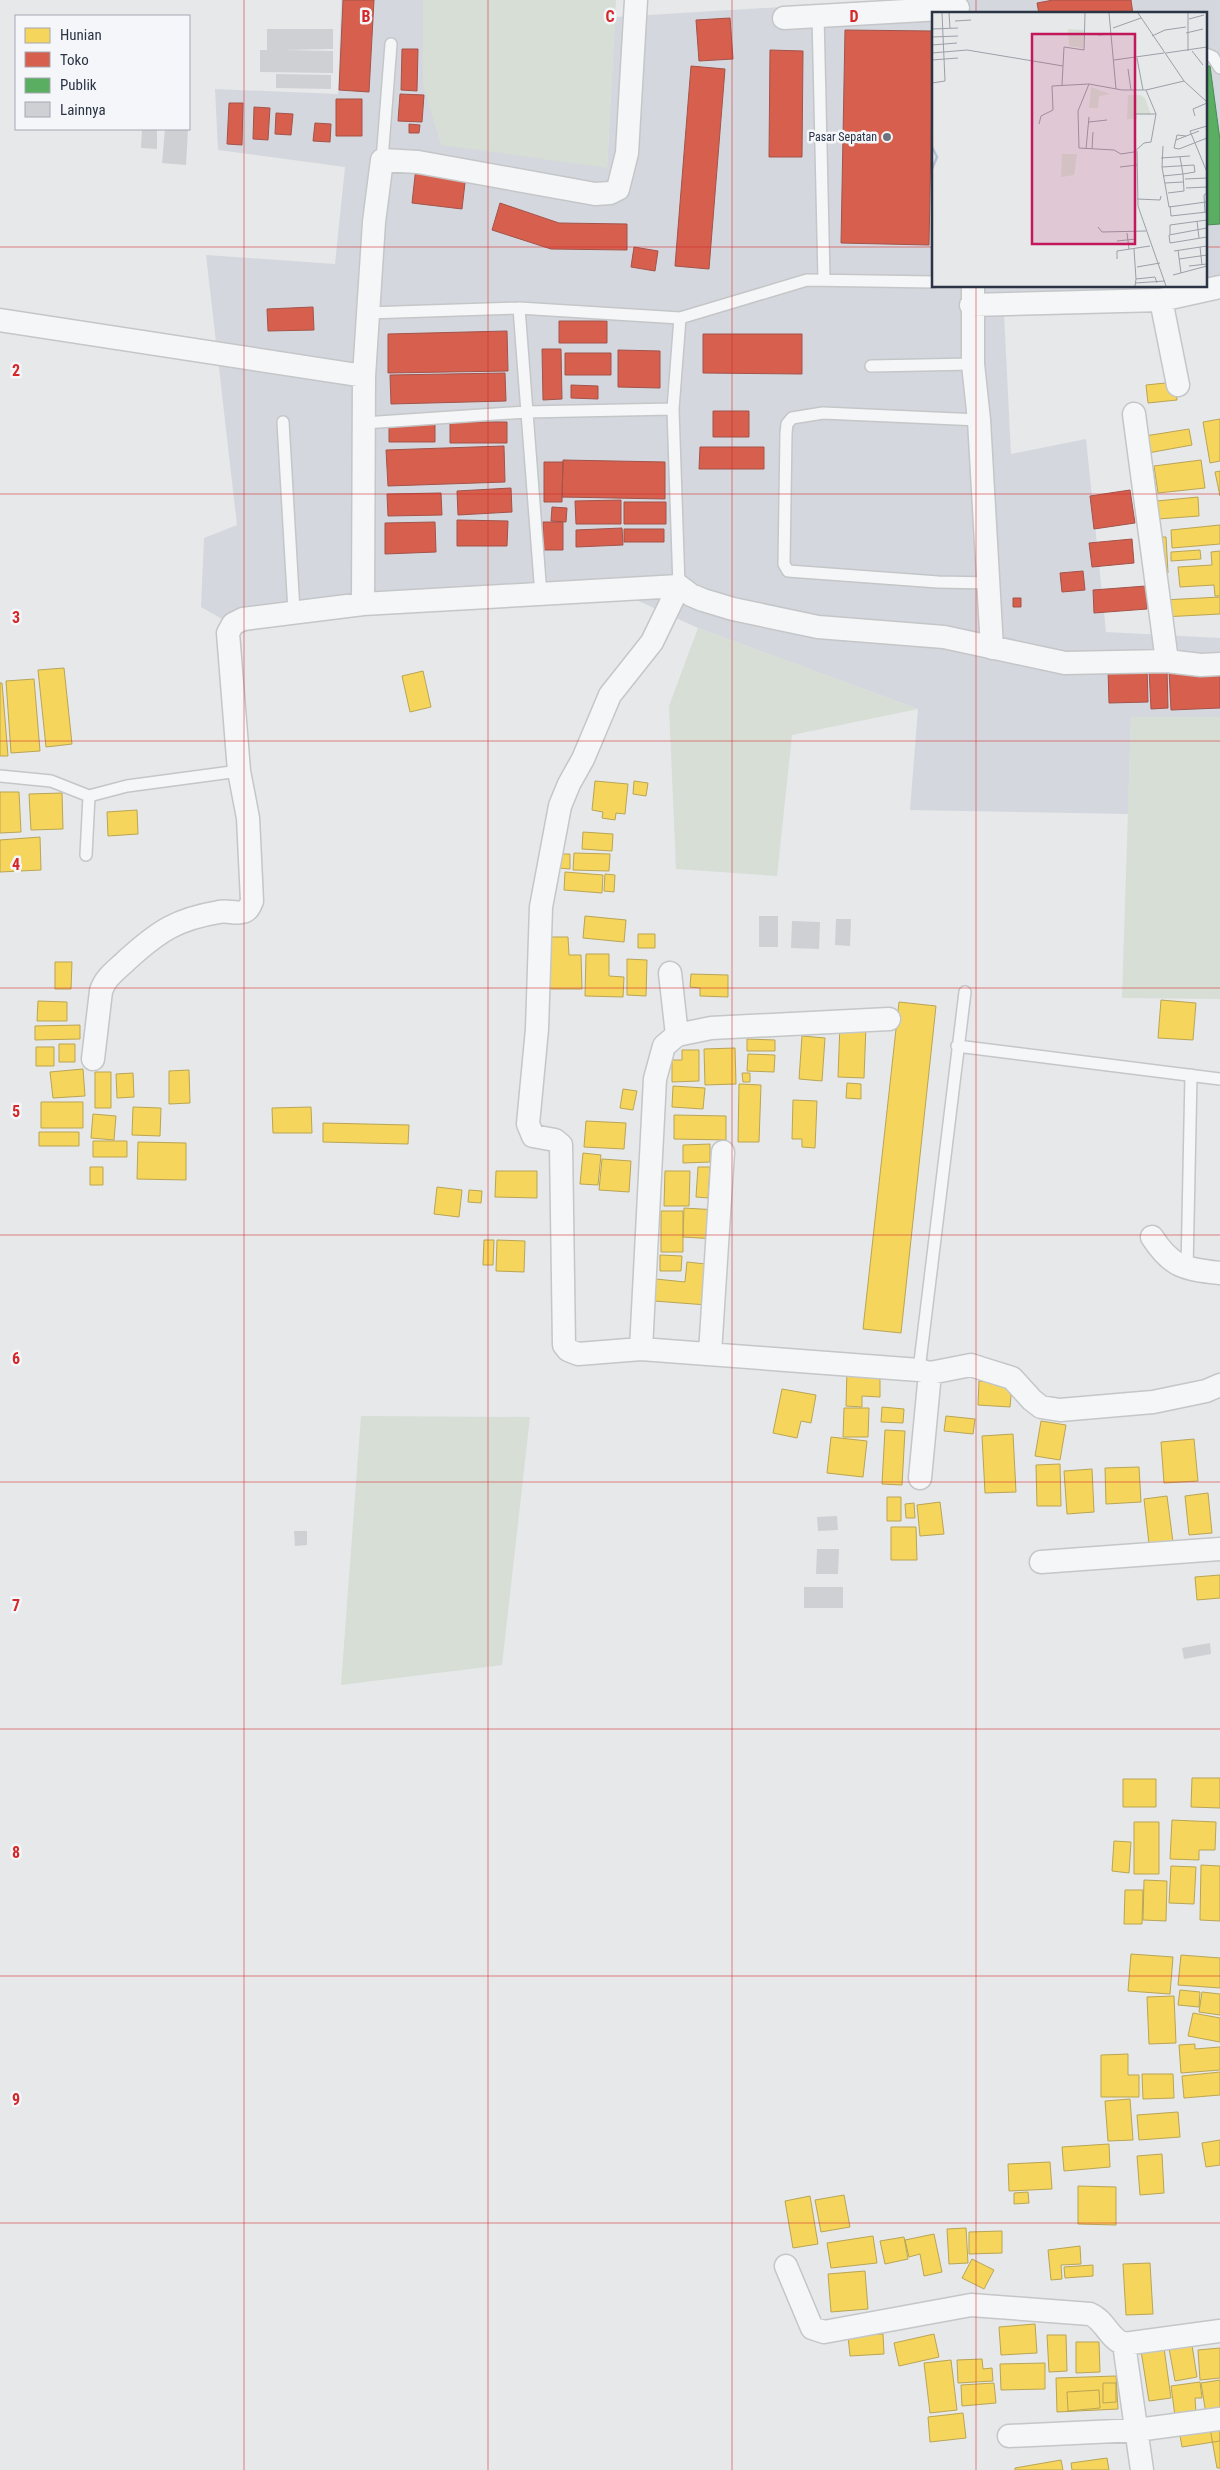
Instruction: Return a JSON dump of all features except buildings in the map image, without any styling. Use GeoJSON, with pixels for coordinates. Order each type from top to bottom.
{"type":"FeatureCollection","features":[{"type":"Feature","properties":{"kind":"street"},"geometry":{"type":"LineString","coordinates":[[363,604],[364,376],[374,222],[382,160],[418,162],[596,194],[610,193],[618,189],[627,153],[636,0]]}},
{"type":"Feature","properties":{"kind":"street"},"geometry":{"type":"LineString","coordinates":[[784,18],[957,7]]}},
{"type":"Feature","properties":{"kind":"street"},"geometry":{"type":"LineString","coordinates":[[992,648],[990,583],[979,420],[973,364],[972,295],[1161,300],[1220,287]]}},
{"type":"Feature","properties":{"kind":"street"},"geometry":{"type":"LineString","coordinates":[[1161,300],[1178,385]]}},
{"type":"Feature","properties":{"kind":"street"},"geometry":{"type":"LineString","coordinates":[[0,320],[364,376]]}},
{"type":"Feature","properties":{"kind":"street"},"geometry":{"type":"LineString","coordinates":[[1134,414],[1167,661]]}},
{"type":"Feature","properties":{"kind":"street"},"geometry":{"type":"LineString","coordinates":[[679,586],[652,642],[610,695],[583,759],[569,784],[560,806],[541,907],[537,1029],[528,1118],[531,1135],[538,1138],[555,1140],[562,1145],[564,1345],[568,1350],[578,1354],[640,1349],[710,1353],[925,1372],[970,1366],[1012,1378],[1041,1407],[1060,1410],[1153,1402],[1206,1391],[1220,1385]]}},
{"type":"Feature","properties":{"kind":"street"},"geometry":{"type":"LineString","coordinates":[[93,1059],[101,992],[104,982],[114,972],[147,942],[177,922],[220,911],[243,912],[250,907],[253,891],[248,818],[239,771],[228,631],[233,624],[243,618],[363,604],[679,586],[697,598],[733,609],[818,627],[944,637],[970,641],[992,648],[1065,663],[1167,661],[1201,665],[1220,664]]}},
{"type":"Feature","properties":{"kind":"street"},"geometry":{"type":"LineString","coordinates":[[670,973],[677,1035]]}},
{"type":"Feature","properties":{"kind":"street"},"geometry":{"type":"LineString","coordinates":[[640,1349],[655,1079],[664,1046],[677,1035],[711,1028],[888,1019]]}},
{"type":"Feature","properties":{"kind":"street"},"geometry":{"type":"LineString","coordinates":[[710,1353],[722,1152]]}},
{"type":"Feature","properties":{"kind":"street"},"geometry":{"type":"LineString","coordinates":[[1152,1237],[1168,1258],[1187,1269],[1220,1273]]}},
{"type":"Feature","properties":{"kind":"street"},"geometry":{"type":"LineString","coordinates":[[920,1478],[925,1372]]}},
{"type":"Feature","properties":{"kind":"street"},"geometry":{"type":"LineString","coordinates":[[1041,1562],[1220,1549]]}},
{"type":"Feature","properties":{"kind":"street"},"geometry":{"type":"LineString","coordinates":[[786,2266],[812,2328],[817,2331],[824,2332],[971,2305],[1090,2314],[1097,2317],[1117,2342],[1124,2344],[1220,2331]]}},
{"type":"Feature","properties":{"kind":"street"},"geometry":{"type":"LineString","coordinates":[[1124,2344],[1142,2470]]}},
{"type":"Feature","properties":{"kind":"street"},"geometry":{"type":"LineString","coordinates":[[1009,2436],[1137,2430],[1220,2419]]}},
{"type":"Feature","properties":{"kind":"lane"},"geometry":{"type":"LineString","coordinates":[[818,15],[824,279]]}},
{"type":"Feature","properties":{"kind":"lane"},"geometry":{"type":"LineString","coordinates":[[382,160],[391,44]]}},
{"type":"Feature","properties":{"kind":"lane"},"geometry":{"type":"LineString","coordinates":[[1208,55],[1213,57],[1220,68]]}},
{"type":"Feature","properties":{"kind":"lane"},"geometry":{"type":"LineString","coordinates":[[368,313],[518,308],[680,318],[792,284],[824,279],[932,282]]}},
{"type":"Feature","properties":{"kind":"lane"},"geometry":{"type":"LineString","coordinates":[[518,308],[541,595]]}},
{"type":"Feature","properties":{"kind":"lane"},"geometry":{"type":"LineString","coordinates":[[679,586],[674,409],[680,318]]}},
{"type":"Feature","properties":{"kind":"lane"},"geometry":{"type":"LineString","coordinates":[[871,366],[973,364]]}},
{"type":"Feature","properties":{"kind":"lane"},"geometry":{"type":"LineString","coordinates":[[364,423],[526,412],[674,409]]}},
{"type":"Feature","properties":{"kind":"lane"},"geometry":{"type":"LineString","coordinates":[[979,420],[823,413],[792,418],[787,424],[786,433],[784,564],[788,571],[938,582],[990,583]]}},
{"type":"Feature","properties":{"kind":"lane"},"geometry":{"type":"LineString","coordinates":[[283,422],[294,611]]}},
{"type":"Feature","properties":{"kind":"lane"},"geometry":{"type":"LineString","coordinates":[[0,776],[51,780],[89,796],[127,786],[239,771]]}},
{"type":"Feature","properties":{"kind":"lane"},"geometry":{"type":"LineString","coordinates":[[86,855],[89,796]]}},
{"type":"Feature","properties":{"kind":"lane"},"geometry":{"type":"LineString","coordinates":[[925,1372],[957,1046],[965,992]]}},
{"type":"Feature","properties":{"kind":"lane"},"geometry":{"type":"LineString","coordinates":[[957,1046],[1220,1079]]}},
{"type":"Feature","properties":{"kind":"lane"},"geometry":{"type":"LineString","coordinates":[[1187,1269],[1191,1076]]}},
{"type":"Feature","properties":{"kind":"shaded area"},"geometry":{"type":"Polygon","coordinates":[[[341,0],[423,0],[423,85],[607,168],[615,17],[898,0],[1220,0],[1220,279],[1208,281],[1208,12],[932,12],[932,288],[1162,288],[1004,314],[1011,454],[1086,439],[1106,632],[1220,638],[1220,717],[1131,717],[1128,814],[910,810],[918,709],[698,628],[610,588],[340,611],[245,632],[201,607],[204,538],[237,525],[206,255],[335,264],[345,167],[218,150],[215,89],[338,94],[341,0]]]}},
{"type":"Feature","properties":{"kind":"shaded area"},"geometry":{"type":"Polygon","coordinates":[[[423,0],[616,0],[607,168],[441,145],[423,85],[423,0]]]}},
{"type":"Feature","properties":{"kind":"shaded area"},"geometry":{"type":"Polygon","coordinates":[[[698,628],[918,709],[792,735],[777,876],[676,869],[669,706],[698,628]]]}},
{"type":"Feature","properties":{"kind":"shaded area"},"geometry":{"type":"Polygon","coordinates":[[[1131,717],[1220,717],[1220,999],[1122,998],[1131,717]]]}},
{"type":"Feature","properties":{"kind":"shaded area"},"geometry":{"type":"Polygon","coordinates":[[[361,1416],[530,1417],[502,1665],[341,1685],[361,1416]]]}},
{"type":"Feature","properties":{"kind":"place","name":"Pasar Sepatan"},"geometry":{"type":"Point","coordinates":[887,137]}}]}
